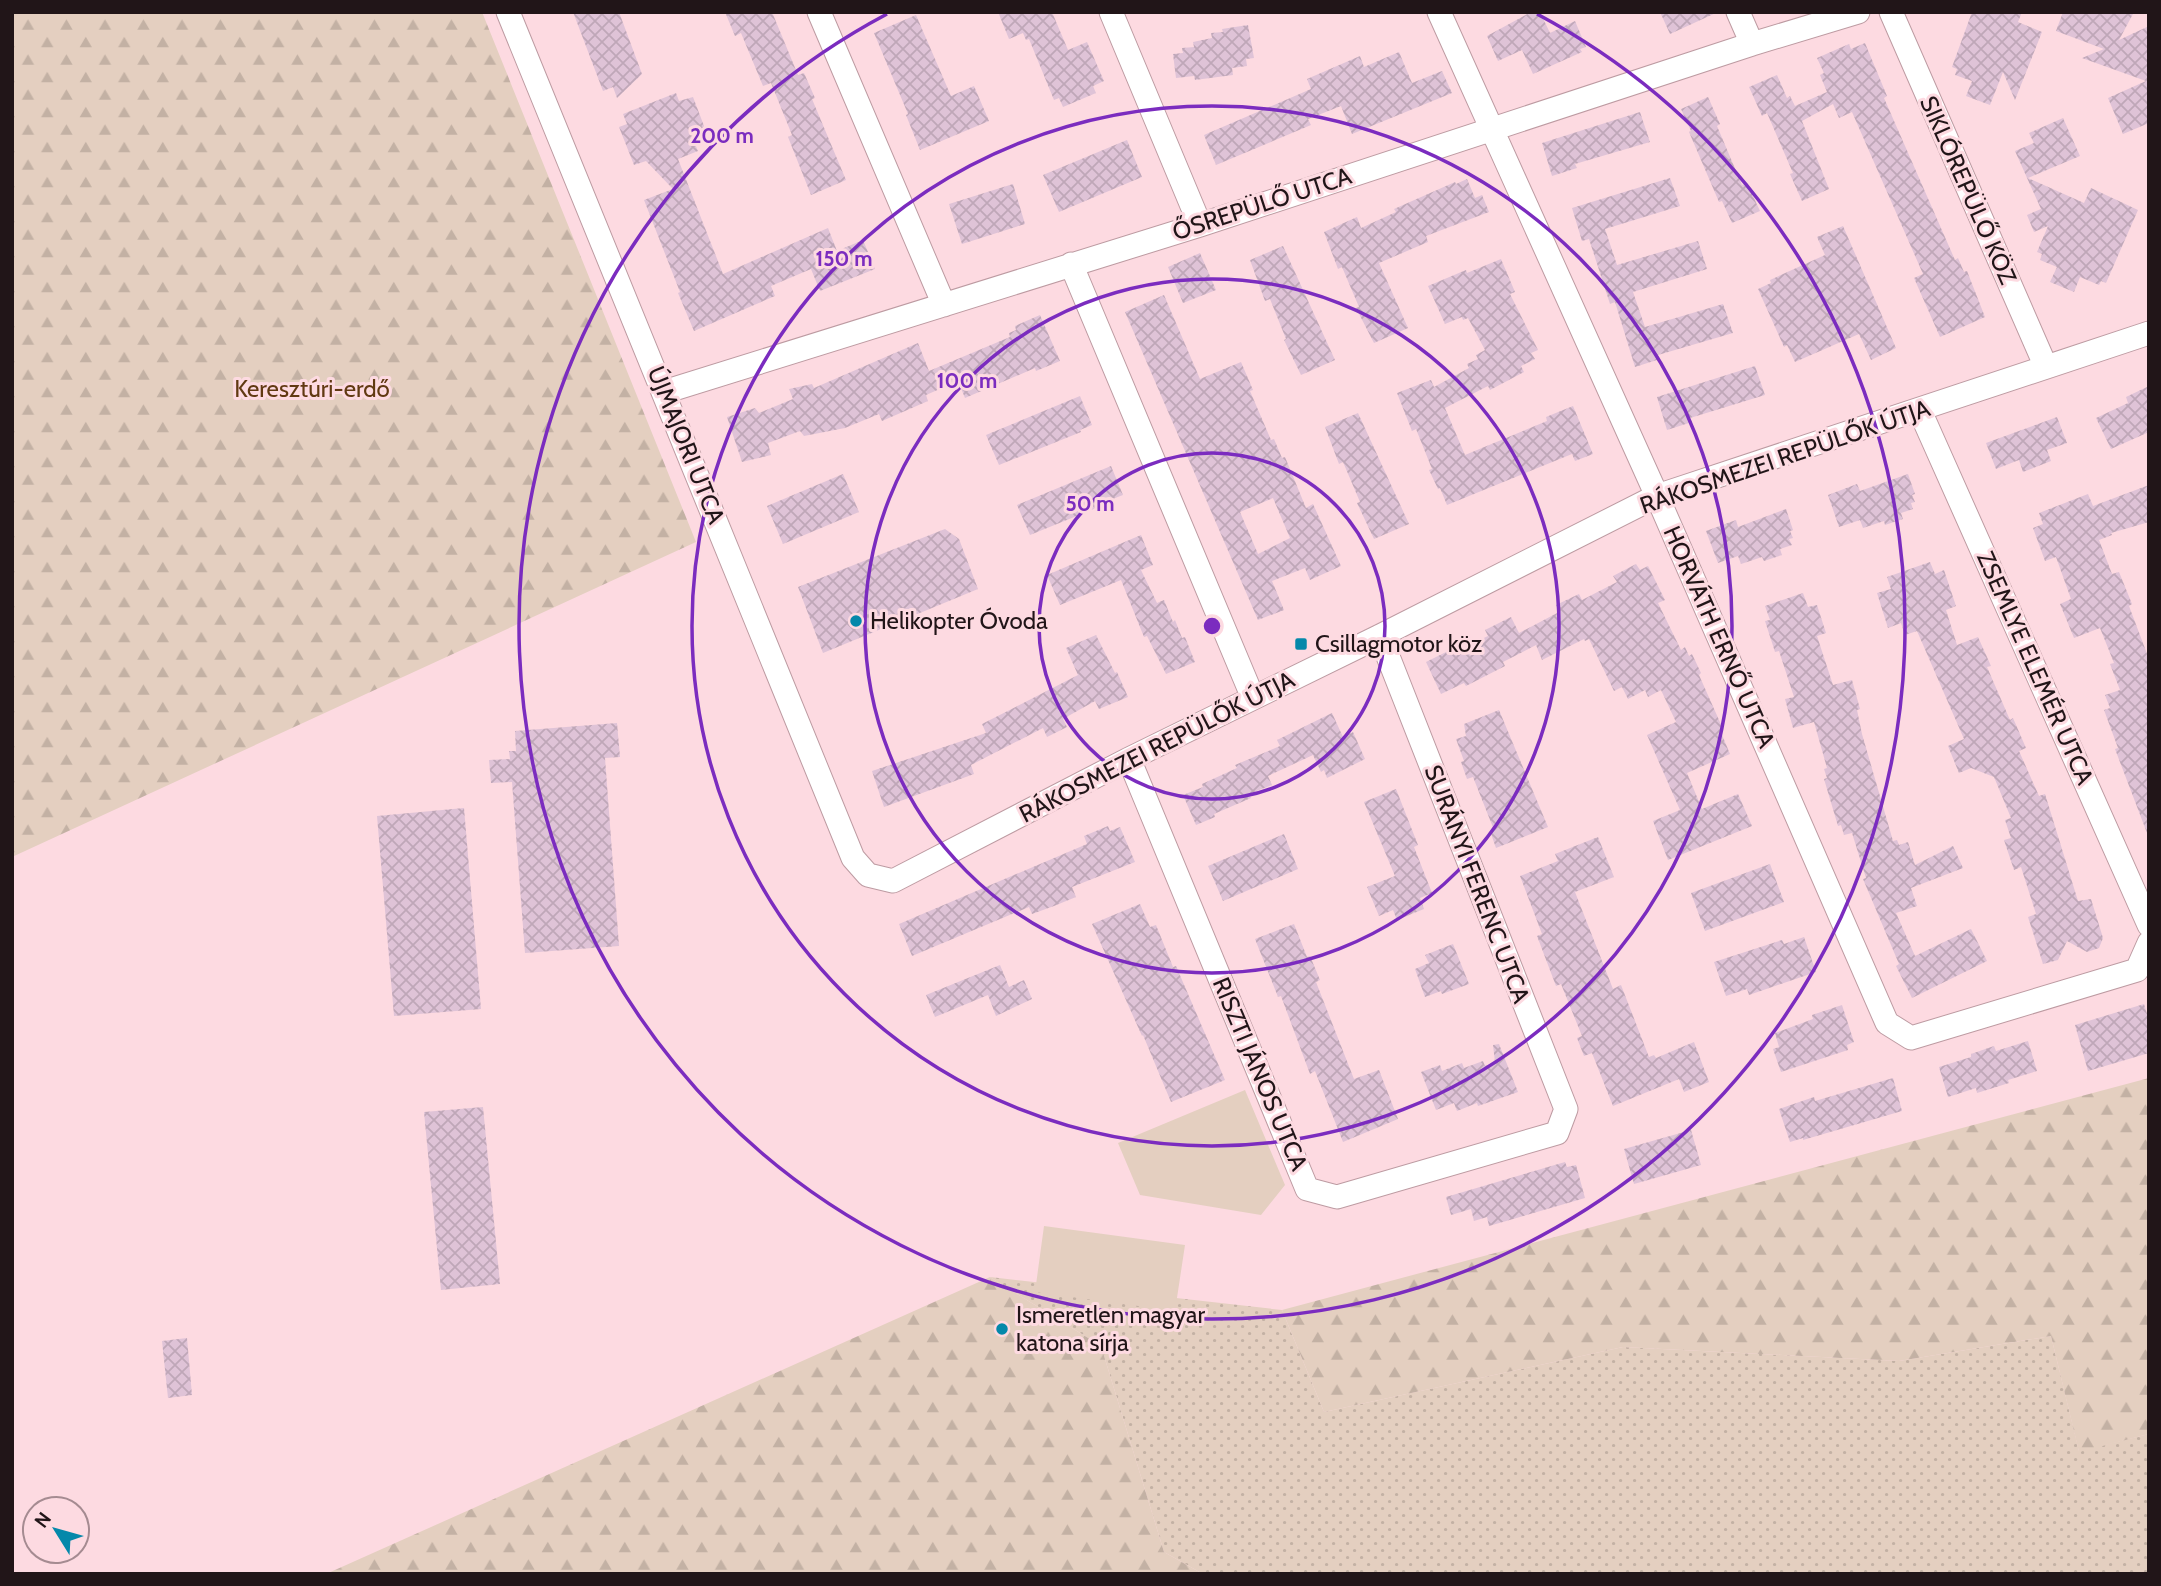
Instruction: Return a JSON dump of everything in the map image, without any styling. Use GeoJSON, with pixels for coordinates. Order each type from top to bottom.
{"type":"FeatureCollection","features":[{"type":"Feature","properties":{"kind":"street","name":"ÚJMAJORI UTCA"},"geometry":{"type":"LineString","coordinates":[[508,12],[853,858],[868,875]]}},
{"type":"Feature","properties":{"kind":"street"},"geometry":{"type":"LineString","coordinates":[[819,12],[944,305]]}},
{"type":"Feature","properties":{"kind":"street"},"geometry":{"type":"LineString","coordinates":[[1111,12],[1200,225]]}},
{"type":"Feature","properties":{"kind":"street","name":"HORVÁTH ERNŐ UTCA"},"geometry":{"type":"LineString","coordinates":[[1439,12],[1657,496],[1887,1023],[1910,1038],[2137,970],[2149,943]]}},
{"type":"Feature","properties":{"kind":"street"},"geometry":{"type":"LineString","coordinates":[[1738,12],[1752,44]]}},
{"type":"Feature","properties":{"kind":"street","name":"ŐSREPÜLŐ UTCA"},"geometry":{"type":"LineString","coordinates":[[664,392],[1200,225],[1752,44],[1858,12]]}},
{"type":"Feature","properties":{"kind":"street","name":"SIKLÓREPÜLŐ KÖZ"},"geometry":{"type":"LineString","coordinates":[[1891,12],[2046,368]]}},
{"type":"Feature","properties":{"kind":"street"},"geometry":{"type":"LineString","coordinates":[[1071,264],[1253,698]]}},
{"type":"Feature","properties":{"kind":"street","name":"RÁKOSMEZEI REPÜLŐK ÚTJA"},"geometry":{"type":"LineString","coordinates":[[868,875],[893,881],[1129,758],[1380,636],[1657,496],[2149,334]]}},
{"type":"Feature","properties":{"kind":"street","name":"ZSEMLYE ELEMÉR UTCA"},"geometry":{"type":"LineString","coordinates":[[1920,411],[2149,925]]}},
{"type":"Feature","properties":{"kind":"street","name":"SURÁNYI FERENC UTCA"},"geometry":{"type":"LineString","coordinates":[[1380,636],[1566,1109],[1557,1133]]}},
{"type":"Feature","properties":{"kind":"street","name":"RISZTI JÁNOS UTCA"},"geometry":{"type":"LineString","coordinates":[[1129,758],[1307,1189],[1337,1197],[1557,1133]]}},
{"type":"Feature","properties":{"kind":"green space","name":"Keresztúri-erdő"},"geometry":{"type":"Polygon","coordinates":[[[12,12],[482,12],[696,542],[12,857],[12,12]]]}},
{"type":"Feature","properties":{"kind":"green space"},"geometry":{"type":"Polygon","coordinates":[[[2149,1078],[2149,1434],[2079,1452],[2051,1336],[1899,1361],[1623,1347],[1324,1412],[1282,1310],[2149,1078]]]}},
{"type":"Feature","properties":{"kind":"green space"},"geometry":{"type":"Polygon","coordinates":[[[1245,1090],[1285,1185],[1261,1215],[1140,1195],[1118,1143],[1245,1090]]]}},
{"type":"Feature","properties":{"kind":"green space"},"geometry":{"type":"Polygon","coordinates":[[[1044,1226],[1185,1245],[1175,1311],[1035,1292],[1044,1226]]]}},
{"type":"Feature","properties":{"kind":"green space"},"geometry":{"type":"Polygon","coordinates":[[[990,1277],[1282,1310],[1324,1412],[1623,1347],[1899,1361],[2051,1336],[2079,1451],[2149,1434],[2149,1574],[1203,1574],[1164,1552],[1101,1346],[990,1277]]]}},
{"type":"Feature","properties":{"kind":"green space"},"geometry":{"type":"Polygon","coordinates":[[[990,1277],[1101,1346],[1164,1552],[1203,1574],[326,1574],[990,1277]]]}},
{"type":"Feature","properties":{"kind":"building"},"geometry":{"type":"Polygon","coordinates":[[[573,12],[619,12],[642,74],[617,98],[613,87],[603,91],[573,12]]]}},
{"type":"Feature","properties":{"kind":"building"},"geometry":{"type":"Polygon","coordinates":[[[725,12],[772,12],[798,75],[804,73],[846,180],[811,195],[788,137],[792,135],[771,83],[763,86],[741,33],[735,36],[725,12]]]}},
{"type":"Feature","properties":{"kind":"building"},"geometry":{"type":"Polygon","coordinates":[[[998,12],[1052,12],[1068,50],[1087,42],[1104,81],[1093,86],[1096,93],[1063,107],[1059,98],[1054,100],[1029,39],[1026,40],[1023,33],[1009,39],[998,12]]]}},
{"type":"Feature","properties":{"kind":"building"},"geometry":{"type":"Polygon","coordinates":[[[1531,12],[1540,12],[1550,33],[1575,21],[1586,47],[1580,49],[1582,52],[1533,74],[1522,50],[1498,61],[1487,36],[1531,12]]]}},
{"type":"Feature","properties":{"kind":"building"},"geometry":{"type":"Polygon","coordinates":[[[1660,12],[1718,12],[1670,34],[1660,12]]]}},
{"type":"Feature","properties":{"kind":"building"},"geometry":{"type":"Polygon","coordinates":[[[1972,12],[2022,12],[2018,22],[2042,32],[2015,100],[2003,72],[1990,105],[1966,96],[1972,81],[1955,75],[1957,69],[1952,67],[1972,12]]]}},
{"type":"Feature","properties":{"kind":"building"},"geometry":{"type":"Polygon","coordinates":[[[2063,12],[2134,12],[2119,40],[2149,26],[2149,123],[2123,134],[2108,98],[2146,81],[2082,58],[2104,49],[2056,31],[2063,12]]]}},
{"type":"Feature","properties":{"kind":"building"},"geometry":{"type":"Polygon","coordinates":[[[916,15],[951,96],[974,86],[989,121],[920,150],[874,33],[916,15]]]}},
{"type":"Feature","properties":{"kind":"building"},"geometry":{"type":"Polygon","coordinates":[[[1248,25],[1254,58],[1246,59],[1247,66],[1232,68],[1233,75],[1195,80],[1194,76],[1176,78],[1173,54],[1183,53],[1182,48],[1194,47],[1193,42],[1212,38],[1211,33],[1248,25]]]}},
{"type":"Feature","properties":{"kind":"building"},"geometry":{"type":"Polygon","coordinates":[[[1865,43],[1887,96],[1884,98],[1955,260],[1958,258],[1964,272],[1967,271],[1985,317],[1940,337],[1914,278],[1923,274],[1852,112],[1839,118],[1833,104],[1802,121],[1829,189],[1802,201],[1767,113],[1762,116],[1749,87],[1777,75],[1787,98],[1790,96],[1795,106],[1827,92],[1820,75],[1824,73],[1817,58],[1849,44],[1851,49],[1865,43]]]}},
{"type":"Feature","properties":{"kind":"building"},"geometry":{"type":"Polygon","coordinates":[[[1399,52],[1412,83],[1442,71],[1452,93],[1352,134],[1341,106],[1308,119],[1311,125],[1216,165],[1204,135],[1311,89],[1307,79],[1360,56],[1364,67],[1399,52]]]}},
{"type":"Feature","properties":{"kind":"building"},"geometry":{"type":"Polygon","coordinates":[[[676,93],[679,101],[693,97],[709,139],[695,144],[698,151],[678,159],[723,274],[828,228],[837,251],[863,240],[875,269],[820,291],[811,269],[771,286],[775,296],[694,331],[644,200],[673,189],[646,161],[634,165],[619,127],[627,124],[623,114],[676,93]]]}},
{"type":"Feature","properties":{"kind":"building"},"geometry":{"type":"Polygon","coordinates":[[[1708,97],[1742,185],[1747,183],[1760,211],[1732,223],[1722,201],[1719,202],[1681,109],[1708,97]]]}},
{"type":"Feature","properties":{"kind":"building"},"geometry":{"type":"Polygon","coordinates":[[[1640,112],[1650,142],[1575,164],[1577,168],[1552,176],[1542,143],[1640,112]]]}},
{"type":"Feature","properties":{"kind":"building"},"geometry":{"type":"Polygon","coordinates":[[[2063,118],[2080,156],[2028,178],[2084,203],[2091,188],[2138,210],[2106,283],[2101,281],[2099,285],[2080,277],[2074,292],[2050,282],[2057,267],[2040,260],[2042,254],[2037,252],[2048,226],[2034,232],[2027,215],[2041,209],[2015,151],[2034,143],[2029,133],[2063,118]]]}},
{"type":"Feature","properties":{"kind":"building"},"geometry":{"type":"Polygon","coordinates":[[[1127,140],[1142,177],[1059,212],[1043,175],[1127,140]]]}},
{"type":"Feature","properties":{"kind":"building"},"geometry":{"type":"Polygon","coordinates":[[[1670,178],[1680,206],[1605,229],[1617,265],[1698,241],[1707,269],[1633,292],[1645,327],[1723,304],[1733,333],[1658,355],[1660,359],[1635,367],[1615,302],[1610,304],[1589,239],[1582,241],[1572,208],[1670,178]]]}},
{"type":"Feature","properties":{"kind":"building"},"geometry":{"type":"Polygon","coordinates":[[[1467,179],[1475,198],[1482,195],[1489,212],[1426,236],[1428,242],[1379,263],[1408,328],[1374,343],[1356,308],[1359,307],[1342,267],[1338,269],[1324,232],[1357,217],[1361,228],[1396,212],[1394,209],[1467,179]]]}},
{"type":"Feature","properties":{"kind":"building"},"geometry":{"type":"Polygon","coordinates":[[[1013,184],[1025,224],[962,244],[949,204],[1013,184]]]}},
{"type":"Feature","properties":{"kind":"building"},"geometry":{"type":"Polygon","coordinates":[[[1843,226],[1896,348],[1871,360],[1859,334],[1795,362],[1787,345],[1784,347],[1758,289],[1771,283],[1770,280],[1825,255],[1817,237],[1843,226]]]}},
{"type":"Feature","properties":{"kind":"building"},"geometry":{"type":"Polygon","coordinates":[[[1283,246],[1335,360],[1301,375],[1284,340],[1286,339],[1270,299],[1265,301],[1250,260],[1283,246]]]}},
{"type":"Feature","properties":{"kind":"building"},"geometry":{"type":"Polygon","coordinates":[[[1200,253],[1216,290],[1183,303],[1168,267],[1200,253]]]}},
{"type":"Feature","properties":{"kind":"building"},"geometry":{"type":"Polygon","coordinates":[[[1501,259],[1515,292],[1510,294],[1538,350],[1531,353],[1535,359],[1521,366],[1524,372],[1490,390],[1488,386],[1445,408],[1465,455],[1547,421],[1546,417],[1573,406],[1593,454],[1575,461],[1572,454],[1447,505],[1429,470],[1432,469],[1416,429],[1412,431],[1397,393],[1431,380],[1434,387],[1469,368],[1467,364],[1478,359],[1476,355],[1485,350],[1468,318],[1463,320],[1462,317],[1445,324],[1428,286],[1501,259]]]}},
{"type":"Feature","properties":{"kind":"building"},"geometry":{"type":"Polygon","coordinates":[[[1164,295],[1200,379],[1241,362],[1271,440],[1274,439],[1282,458],[1285,457],[1306,508],[1313,504],[1341,566],[1310,580],[1305,568],[1272,581],[1284,610],[1258,620],[1125,312],[1164,295]],[[1273,498],[1240,512],[1258,554],[1290,538],[1273,498]]]}},
{"type":"Feature","properties":{"kind":"building"},"geometry":{"type":"Polygon","coordinates":[[[1040,315],[1060,361],[1036,371],[1035,368],[965,398],[958,381],[926,395],[928,401],[882,421],[879,414],[845,428],[804,436],[800,431],[768,443],[771,455],[742,462],[727,417],[755,408],[759,413],[793,399],[789,389],[812,384],[814,388],[918,343],[929,371],[1010,337],[1009,333],[1016,330],[1015,326],[1040,315]]]}},
{"type":"Feature","properties":{"kind":"building"},"geometry":{"type":"Polygon","coordinates":[[[1755,366],[1765,395],[1690,418],[1692,422],[1667,430],[1657,397],[1755,366]]]}},
{"type":"Feature","properties":{"kind":"building"},"geometry":{"type":"Polygon","coordinates":[[[2149,386],[2149,432],[2111,449],[2096,418],[2128,403],[2126,397],[2149,386]]]}},
{"type":"Feature","properties":{"kind":"building"},"geometry":{"type":"Polygon","coordinates":[[[1080,396],[1092,425],[999,465],[986,435],[1080,396]]]}},
{"type":"Feature","properties":{"kind":"building"},"geometry":{"type":"Polygon","coordinates":[[[1358,413],[1409,524],[1374,539],[1357,503],[1360,502],[1343,462],[1339,464],[1325,427],[1358,413]]]}},
{"type":"Feature","properties":{"kind":"building"},"geometry":{"type":"Polygon","coordinates":[[[2057,417],[2067,443],[2047,450],[2051,461],[2023,472],[2019,460],[1996,469],[1986,443],[2057,417]]]}},
{"type":"Feature","properties":{"kind":"building"},"geometry":{"type":"Polygon","coordinates":[[[1111,466],[1123,495],[1030,535],[1017,505],[1111,466]]]}},
{"type":"Feature","properties":{"kind":"building"},"geometry":{"type":"Polygon","coordinates":[[[843,474],[859,512],[783,544],[767,506],[843,474]]]}},
{"type":"Feature","properties":{"kind":"building"},"geometry":{"type":"Polygon","coordinates":[[[1908,474],[1915,502],[1911,503],[1913,509],[1901,513],[1903,519],[1885,525],[1884,521],[1863,528],[1860,520],[1839,527],[1828,495],[1857,484],[1860,491],[1908,474]]]}},
{"type":"Feature","properties":{"kind":"building"},"geometry":{"type":"Polygon","coordinates":[[[2149,485],[2149,522],[2111,533],[2112,535],[2099,540],[2112,574],[2119,572],[2149,659],[2147,833],[2115,749],[2118,748],[2104,710],[2110,708],[2105,695],[2120,690],[2110,664],[2114,663],[2100,628],[2074,638],[2060,604],[2071,599],[2056,557],[2045,561],[2033,528],[2043,524],[2039,513],[2088,494],[2093,506],[2149,485]]]}},
{"type":"Feature","properties":{"kind":"building"},"geometry":{"type":"Polygon","coordinates":[[[1786,509],[1793,538],[1789,539],[1792,545],[1780,549],[1782,555],[1764,561],[1762,557],[1741,564],[1738,556],[1718,563],[1706,531],[1736,520],[1738,527],[1786,509]]]}},
{"type":"Feature","properties":{"kind":"building","name":"Helikopter Óvoda"},"geometry":{"type":"Polygon","coordinates":[[[945,529],[959,539],[978,589],[823,653],[798,587],[945,529]]]}},
{"type":"Feature","properties":{"kind":"building"},"geometry":{"type":"Polygon","coordinates":[[[1141,535],[1153,565],[1141,570],[1157,603],[1164,600],[1182,638],[1185,637],[1195,662],[1166,674],[1147,636],[1144,637],[1121,580],[1060,605],[1047,575],[1141,535]]]}},
{"type":"Feature","properties":{"kind":"building"},"geometry":{"type":"Polygon","coordinates":[[[1930,562],[1935,574],[1944,570],[1956,606],[1946,610],[1957,645],[1978,637],[1991,666],[1987,667],[2010,720],[2013,718],[2026,748],[2019,751],[2039,796],[2045,794],[2078,901],[2091,899],[2103,938],[2099,948],[2087,952],[2067,941],[2058,960],[2043,964],[2028,917],[2036,914],[2021,867],[2014,870],[2004,840],[2011,838],[2005,820],[2011,818],[1994,777],[1971,768],[1959,773],[1948,746],[1964,739],[1917,631],[1905,635],[1901,623],[1888,628],[1877,593],[1891,589],[1887,577],[1930,562]]]}},
{"type":"Feature","properties":{"kind":"building"},"geometry":{"type":"Polygon","coordinates":[[[1636,564],[1640,570],[1648,566],[1665,600],[1658,603],[1681,650],[1685,647],[1689,656],[1692,654],[1723,729],[1720,730],[1730,754],[1687,773],[1702,809],[1738,794],[1752,826],[1668,860],[1653,821],[1680,810],[1647,735],[1676,722],[1661,690],[1648,697],[1645,690],[1628,699],[1622,687],[1614,691],[1589,639],[1542,660],[1536,645],[1503,662],[1505,666],[1466,686],[1464,683],[1441,694],[1426,662],[1488,636],[1485,630],[1511,617],[1519,633],[1559,612],[1556,605],[1579,594],[1582,600],[1617,582],[1613,576],[1636,564]]]}},
{"type":"Feature","properties":{"kind":"building"},"geometry":{"type":"Polygon","coordinates":[[[1803,593],[1808,607],[1817,605],[1826,633],[1817,636],[1833,685],[1852,680],[1860,709],[1857,710],[1862,734],[1893,841],[1897,840],[1899,845],[1908,842],[1915,865],[1953,846],[1963,868],[1911,888],[1917,906],[1896,913],[1915,956],[1971,929],[1987,961],[1912,998],[1896,966],[1899,964],[1863,879],[1866,878],[1852,833],[1844,835],[1841,825],[1838,826],[1824,779],[1827,778],[1824,769],[1827,768],[1814,722],[1793,728],[1785,699],[1794,697],[1779,651],[1775,652],[1765,621],[1770,620],[1765,606],[1803,593]]]}},
{"type":"Feature","properties":{"kind":"building"},"geometry":{"type":"Polygon","coordinates":[[[1096,635],[1128,697],[1099,709],[1095,701],[1063,719],[1067,727],[1047,737],[1043,728],[971,765],[974,774],[884,807],[872,771],[986,733],[982,724],[1078,675],[1066,648],[1096,635]]]}},
{"type":"Feature","properties":{"kind":"building"},"geometry":{"type":"Polygon","coordinates":[[[1499,710],[1548,827],[1496,848],[1490,831],[1494,830],[1473,777],[1467,779],[1456,739],[1466,736],[1464,724],[1499,710]]]}},
{"type":"Feature","properties":{"kind":"building"},"geometry":{"type":"Polygon","coordinates":[[[1332,713],[1343,737],[1353,732],[1365,759],[1327,778],[1313,755],[1268,776],[1272,785],[1249,794],[1251,798],[1196,825],[1183,795],[1237,768],[1235,765],[1280,746],[1277,740],[1332,713]]]}},
{"type":"Feature","properties":{"kind":"building"},"geometry":{"type":"Polygon","coordinates":[[[617,723],[620,757],[605,758],[619,946],[525,953],[512,782],[491,783],[489,760],[510,759],[509,751],[516,751],[515,731],[617,723]]]}},
{"type":"Feature","properties":{"kind":"building"},"geometry":{"type":"Polygon","coordinates":[[[1396,789],[1418,845],[1414,847],[1432,893],[1420,898],[1424,909],[1397,920],[1393,910],[1379,916],[1367,887],[1395,876],[1364,802],[1396,789]]]}},
{"type":"Feature","properties":{"kind":"building"},"geometry":{"type":"Polygon","coordinates":[[[464,808],[481,1009],[394,1016],[377,816],[464,808]]]}},
{"type":"Feature","properties":{"kind":"building"},"geometry":{"type":"Polygon","coordinates":[[[1108,826],[1110,831],[1120,827],[1135,862],[1072,887],[1076,897],[1032,914],[1029,907],[912,956],[899,924],[1087,844],[1084,836],[1108,826]]]}},
{"type":"Feature","properties":{"kind":"building"},"geometry":{"type":"Polygon","coordinates":[[[1284,834],[1298,869],[1223,901],[1208,866],[1284,834]]]}},
{"type":"Feature","properties":{"kind":"building"},"geometry":{"type":"Polygon","coordinates":[[[1598,837],[1614,877],[1575,892],[1613,989],[1621,985],[1649,1057],[1654,1055],[1656,1058],[1694,1042],[1709,1082],[1684,1092],[1679,1079],[1613,1106],[1592,1053],[1584,1056],[1577,1038],[1582,1036],[1561,984],[1556,986],[1537,936],[1542,934],[1520,876],[1558,861],[1555,854],[1598,837]]]}},
{"type":"Feature","properties":{"kind":"building"},"geometry":{"type":"Polygon","coordinates":[[[1770,864],[1784,902],[1705,931],[1691,893],[1770,864]]]}},
{"type":"Feature","properties":{"kind":"building"},"geometry":{"type":"Polygon","coordinates":[[[1140,904],[1150,927],[1156,925],[1173,967],[1176,966],[1225,1080],[1171,1102],[1092,924],[1140,904]]]}},
{"type":"Feature","properties":{"kind":"building"},"geometry":{"type":"Polygon","coordinates":[[[1294,924],[1307,957],[1310,956],[1320,980],[1316,982],[1354,1079],[1379,1070],[1398,1119],[1343,1142],[1315,1071],[1310,1074],[1281,996],[1278,997],[1255,939],[1294,924]]]}},
{"type":"Feature","properties":{"kind":"building"},"geometry":{"type":"Polygon","coordinates":[[[1804,937],[1816,972],[1749,995],[1747,989],[1726,996],[1714,962],[1782,940],[1784,944],[1804,937]]]}},
{"type":"Feature","properties":{"kind":"building"},"geometry":{"type":"Polygon","coordinates":[[[1453,944],[1469,984],[1425,997],[1415,969],[1429,963],[1425,955],[1453,944]]]}},
{"type":"Feature","properties":{"kind":"building"},"geometry":{"type":"Polygon","coordinates":[[[1000,965],[1009,987],[1024,980],[1032,999],[996,1016],[988,995],[935,1017],[926,995],[1000,965]]]}},
{"type":"Feature","properties":{"kind":"building"},"geometry":{"type":"Polygon","coordinates":[[[2144,1004],[2149,1020],[2149,1053],[2088,1071],[2075,1025],[2144,1004]]]}},
{"type":"Feature","properties":{"kind":"building"},"geometry":{"type":"Polygon","coordinates":[[[1842,1005],[1854,1042],[1847,1045],[1848,1050],[1781,1072],[1773,1049],[1779,1047],[1775,1033],[1813,1019],[1812,1015],[1842,1005]]]}},
{"type":"Feature","properties":{"kind":"building"},"geometry":{"type":"Polygon","coordinates":[[[2028,1041],[2037,1071],[1977,1093],[1976,1088],[1948,1097],[1939,1067],[1994,1046],[1996,1051],[2028,1041]]]}},
{"type":"Feature","properties":{"kind":"building"},"geometry":{"type":"Polygon","coordinates":[[[1499,1044],[1518,1092],[1457,1111],[1454,1103],[1436,1110],[1421,1072],[1440,1065],[1442,1071],[1462,1063],[1464,1068],[1483,1061],[1485,1066],[1495,1062],[1493,1045],[1499,1044]]]}},
{"type":"Feature","properties":{"kind":"building"},"geometry":{"type":"Polygon","coordinates":[[[1893,1078],[1902,1111],[1790,1142],[1779,1109],[1814,1097],[1815,1101],[1893,1078]]]}},
{"type":"Feature","properties":{"kind":"building"},"geometry":{"type":"Polygon","coordinates":[[[483,1107],[500,1284],[441,1290],[424,1112],[483,1107]]]}},
{"type":"Feature","properties":{"kind":"building"},"geometry":{"type":"Polygon","coordinates":[[[1691,1130],[1701,1165],[1634,1184],[1624,1149],[1691,1130]]]}},
{"type":"Feature","properties":{"kind":"building"},"geometry":{"type":"Polygon","coordinates":[[[1565,1162],[1567,1167],[1576,1165],[1585,1198],[1489,1226],[1487,1217],[1474,1221],[1471,1209],[1451,1215],[1446,1197],[1565,1162]]]}},
{"type":"Feature","properties":{"kind":"building"},"geometry":{"type":"Polygon","coordinates":[[[187,1338],[192,1395],[168,1398],[162,1341],[187,1338]]]}},
{"type":"Feature","properties":{"kind":"place","name":"Helikopter Óvoda"},"geometry":{"type":"Point","coordinates":[856,621]}},
{"type":"Feature","properties":{"kind":"place","name":"Csillagmotor köz"},"geometry":{"type":"Point","coordinates":[1301,644]}},
{"type":"Feature","properties":{"kind":"place","name":"Ismeretlen magyar katona sírja"},"geometry":{"type":"Point","coordinates":[1002,1329]}}]}
